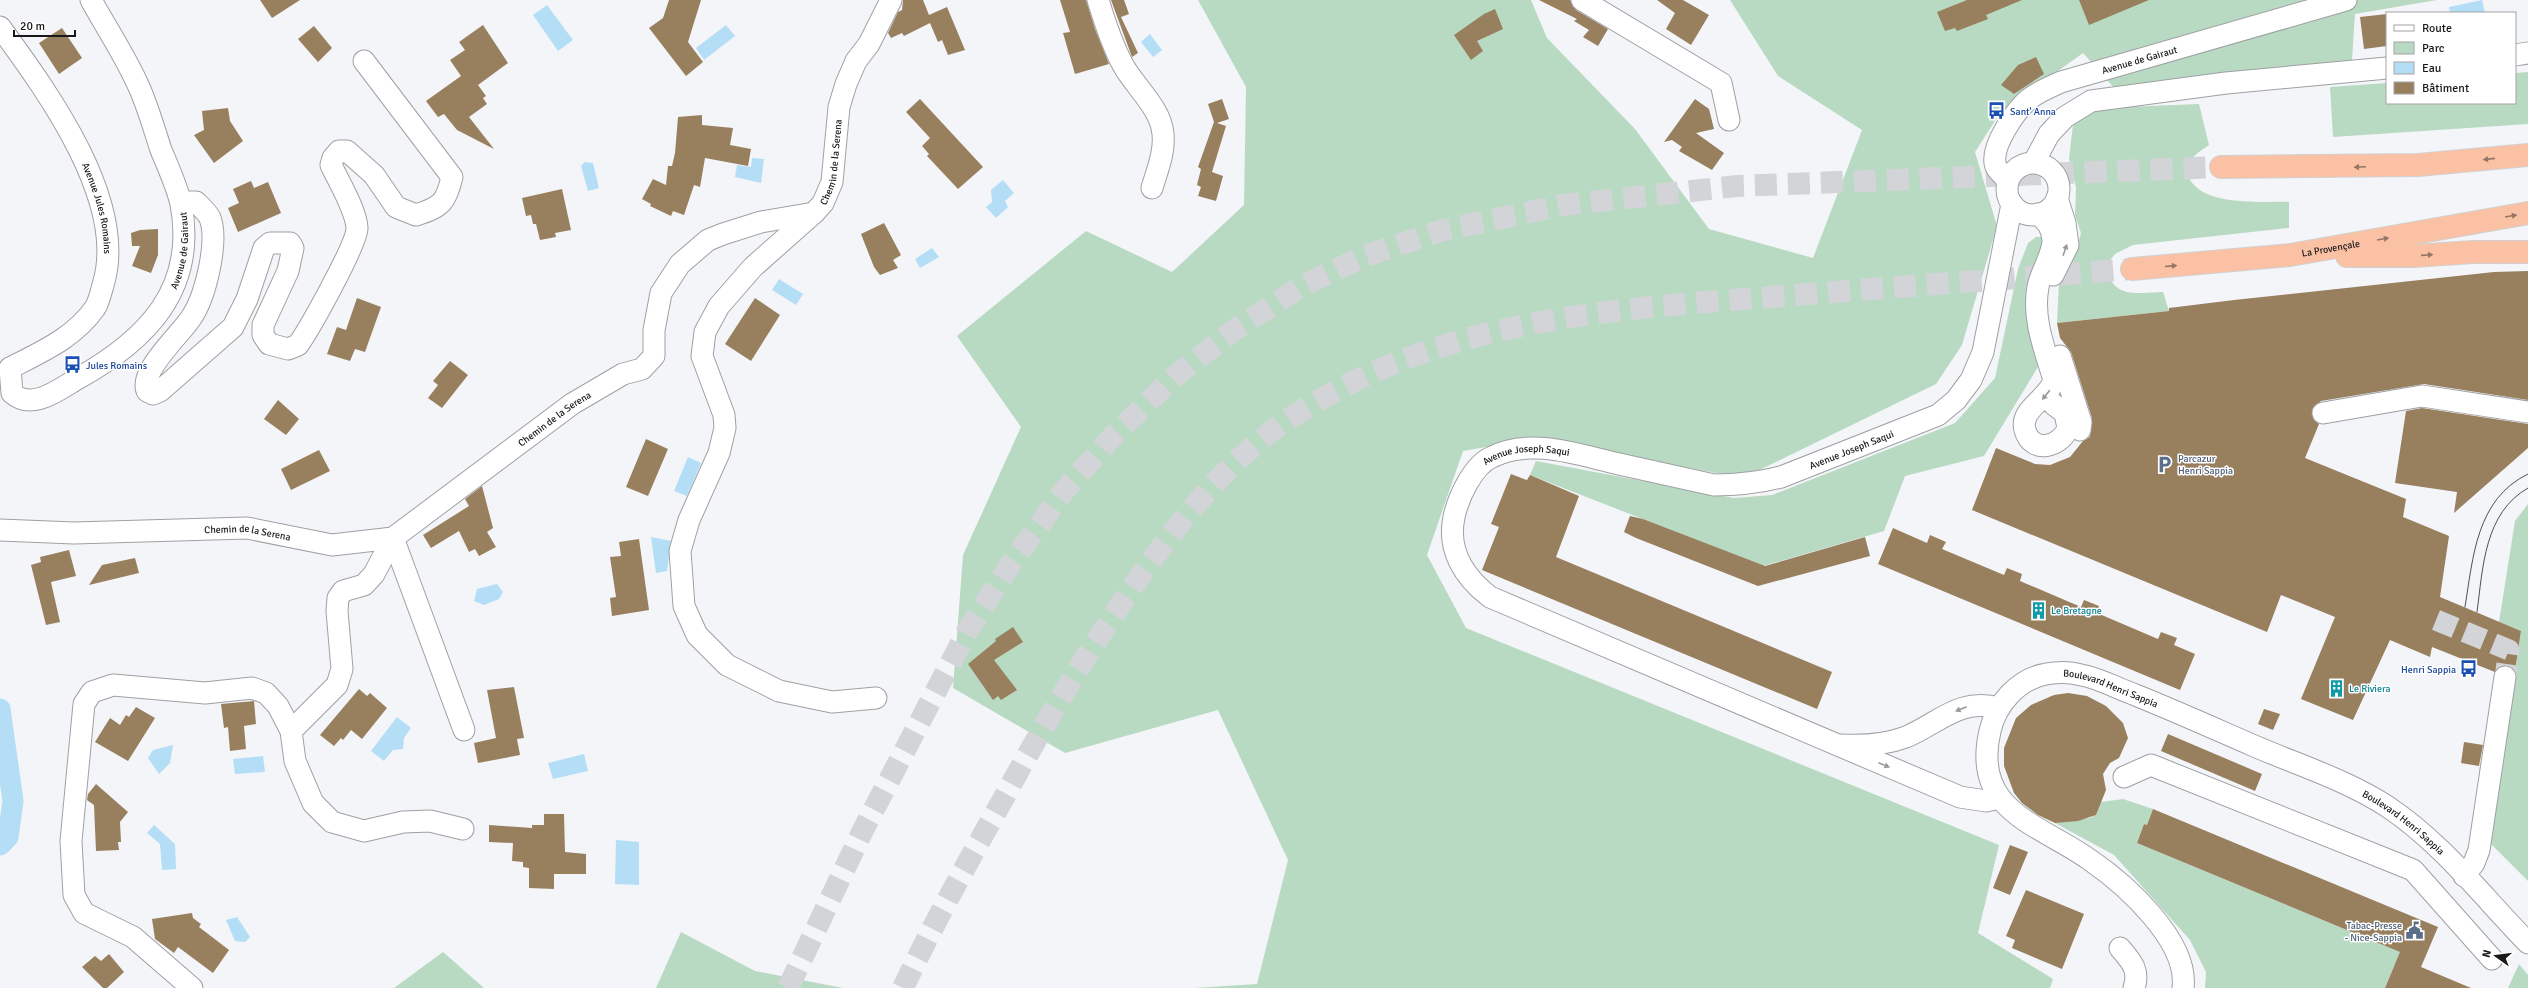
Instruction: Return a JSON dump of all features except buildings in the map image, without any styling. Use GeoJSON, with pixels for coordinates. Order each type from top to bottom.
{"type":"FeatureCollection","features":[{"type":"Feature","properties":{"kind":"highway"},"geometry":{"type":"LineString","coordinates":[[2221,167],[2418,165],[2528,155]]}},
{"type":"Feature","properties":{"kind":"highway","name":"La Provençale"},"geometry":{"type":"LineString","coordinates":[[2132,269],[2290,255],[2528,213]]}},
{"type":"Feature","properties":{"kind":"highway"},"geometry":{"type":"LineString","coordinates":[[2290,255],[2413,256],[2473,252],[2528,252]]}},
{"type":"Feature","properties":{"kind":"street","name":"Avenue de Gairaut"},"geometry":{"type":"LineString","coordinates":[[5,368],[12,393],[19,398],[37,400],[94,370],[133,341],[153,320],[169,298],[185,247],[180,202],[139,88],[91,0]]}},
{"type":"Feature","properties":{"kind":"street","name":"Chemin de la Serena"},"geometry":{"type":"LineString","coordinates":[[0,530],[74,532],[247,528],[332,545],[393,538],[572,404],[623,374],[642,369],[654,356],[654,330],[661,293],[680,264],[708,240],[760,222],[814,213],[823,203],[832,182],[839,106],[846,84],[856,61],[869,44],[891,0]]}},
{"type":"Feature","properties":{"kind":"street"},"geometry":{"type":"LineString","coordinates":[[1098,0],[1111,42],[1124,67],[1155,113],[1163,133],[1161,157],[1152,188]]}},
{"type":"Feature","properties":{"kind":"street"},"geometry":{"type":"LineString","coordinates":[[1582,0],[1721,83],[1729,120]]}},
{"type":"Feature","properties":{"kind":"street","name":"Avenue de Gairaut"},"geometry":{"type":"LineString","coordinates":[[2008,180],[1999,171],[1995,163],[2000,142],[2007,124],[2029,99],[2044,89],[2061,82],[2346,0]]}},
{"type":"Feature","properties":{"kind":"street","name":"Avenue Jules Romains"},"geometry":{"type":"LineString","coordinates":[[0,27],[55,106],[83,158],[97,191],[107,232],[108,270],[96,307],[78,328],[55,346],[5,368]]}},
{"type":"Feature","properties":{"kind":"street"},"geometry":{"type":"LineString","coordinates":[[2516,55],[2528,53]]}},
{"type":"Feature","properties":{"kind":"street"},"geometry":{"type":"LineString","coordinates":[[180,202],[196,202],[210,218],[213,250],[201,294],[192,317],[147,374],[144,386],[147,391],[153,394],[160,391],[233,328],[247,299],[264,248],[270,243],[290,243],[293,248],[288,271],[263,325],[263,335],[269,344],[288,349],[298,346],[352,247],[357,228],[355,218],[332,165],[333,158],[339,151],[347,151],[374,175],[396,207],[416,215],[435,208],[447,197],[452,177],[364,61]]}},
{"type":"Feature","properties":{"kind":"street"},"geometry":{"type":"LineString","coordinates":[[2043,167],[2059,140],[2068,120],[2078,107],[2091,101],[2133,94],[2386,68]]}},
{"type":"Feature","properties":{"kind":"street"},"geometry":{"type":"LineString","coordinates":[[2034,456],[2051,458],[2061,455],[2071,448],[2079,437],[2081,422],[2051,327],[2048,304],[2049,289],[2068,245],[2065,223],[2057,198],[2058,184],[2043,167],[2018,167],[2008,180],[2007,192],[2012,204],[2022,213],[2034,214],[2047,221],[2053,240],[2042,271],[2037,302],[2038,328],[2054,380],[2052,387],[2028,412],[2025,418],[2025,431],[2028,437],[2039,445],[2047,446],[2061,441],[2068,428],[2065,413],[2053,404]]}},
{"type":"Feature","properties":{"kind":"street"},"geometry":{"type":"LineString","coordinates":[[2034,214],[2050,208],[2057,198]]}},
{"type":"Feature","properties":{"kind":"street","name":"Avenue Joseph Saqui"},"geometry":{"type":"LineString","coordinates":[[1999,798],[1986,801],[1960,797],[1490,597],[1475,586],[1462,570],[1454,546],[1452,527],[1456,504],[1466,484],[1490,457],[1510,450],[1550,449],[1714,485],[1735,485],[1760,482],[1781,476],[1938,415],[1956,400],[1971,380],[1983,352],[2012,204]]}},
{"type":"Feature","properties":{"kind":"street"},"geometry":{"type":"LineString","coordinates":[[814,213],[753,267],[718,306],[705,332],[702,356],[724,415],[725,428],[719,453],[688,520],[680,551],[684,606],[697,635],[727,665],[778,691],[832,702],[876,698]]}},
{"type":"Feature","properties":{"kind":"street","name":"Avenue Joseph Saqui"},"geometry":{"type":"LineString","coordinates":[[1997,283],[2034,214]]}},
{"type":"Feature","properties":{"kind":"street"},"geometry":{"type":"LineString","coordinates":[[2323,413],[2422,396],[2528,412]]}},
{"type":"Feature","properties":{"kind":"street"},"geometry":{"type":"LineString","coordinates":[[393,538],[464,730]]}},
{"type":"Feature","properties":{"kind":"street"},"geometry":{"type":"LineString","coordinates":[[291,731],[337,685],[342,669],[337,611],[338,598],[343,591],[364,585],[374,574],[393,538]]}},
{"type":"Feature","properties":{"kind":"street","name":"Boulevard Henri Sappia"},"geometry":{"type":"LineString","coordinates":[[2182,988],[2184,979],[2180,959],[2171,940],[2161,925],[2115,880],[2090,860],[2029,825],[2013,814],[1999,798],[1991,779],[1987,764],[1990,729],[1999,708],[2010,694],[2026,681],[2046,674],[2081,674],[2353,787],[2388,807],[2415,827],[2528,943]]}},
{"type":"Feature","properties":{"kind":"street"},"geometry":{"type":"LineString","coordinates":[[2464,876],[2474,863],[2479,850],[2505,677]]}},
{"type":"Feature","properties":{"kind":"street"},"geometry":{"type":"LineString","coordinates":[[192,988],[133,937],[84,913],[74,895],[71,841],[84,704],[92,692],[113,685],[205,693],[252,688],[266,693],[278,706],[291,731],[294,761],[313,803],[332,822],[364,831],[403,822],[430,821],[463,829]]}},
{"type":"Feature","properties":{"kind":"street"},"geometry":{"type":"LineString","coordinates":[[1835,745],[1855,746],[1904,737],[1971,704],[1987,705],[1999,708]]}},
{"type":"Feature","properties":{"kind":"street"},"geometry":{"type":"LineString","coordinates":[[2124,777],[2151,765],[2413,870],[2492,959]]}},
{"type":"Feature","properties":{"kind":"street"},"geometry":{"type":"LineString","coordinates":[[2120,948],[2134,965],[2137,978],[2134,988]]}},
{"type":"Feature","properties":{"kind":"green space"},"geometry":{"type":"Polygon","coordinates":[[[1198,0],[1531,0],[1547,38],[1635,129],[1709,229],[1813,258],[1862,130],[1778,76],[1730,0],[2437,0],[2355,14],[2352,60],[2116,90],[2083,53],[2000,113],[1975,152],[1997,226],[1962,345],[1936,384],[1743,478],[1534,439],[1463,451],[1427,555],[1466,628],[1999,845],[1978,933],[2053,979],[2050,988],[1194,988],[1257,984],[1288,860],[1218,710],[1065,753],[953,688],[963,555],[1021,427],[957,336],[1086,231],[1172,272],[1244,205],[1246,87],[1198,0]]]}},
{"type":"Feature","properties":{"kind":"green space"},"geometry":{"type":"Polygon","coordinates":[[[2528,72],[2528,124],[2333,137],[2330,87],[2386,83],[2386,104],[2516,104],[2516,73],[2528,72]]]}},
{"type":"Feature","properties":{"kind":"green space"},"geometry":{"type":"Polygon","coordinates":[[[2199,104],[2209,145],[2192,158],[2187,167],[2189,178],[2196,187],[2207,194],[2220,198],[2249,202],[2289,202],[2289,228],[2133,245],[2115,254],[2107,264],[2109,275],[2113,283],[2119,289],[2126,292],[2163,292],[2169,311],[2057,323],[2059,281],[2077,249],[2081,233],[2075,215],[2076,188],[2069,158],[2073,125],[2098,108],[2199,104]]]}},
{"type":"Feature","properties":{"kind":"green space"},"geometry":{"type":"Polygon","coordinates":[[[2036,237],[2041,237],[2044,240],[2030,276],[2028,298],[2041,362],[1984,456],[1905,476],[1884,531],[1763,566],[1530,475],[1536,461],[1734,498],[1772,495],[1955,423],[1995,378],[2018,269],[2028,243],[2036,237]]]}},
{"type":"Feature","properties":{"kind":"green space"},"geometry":{"type":"Polygon","coordinates":[[[2528,504],[2528,881],[2490,843],[2521,631],[2499,622],[2515,521],[2528,504]]]}},
{"type":"Feature","properties":{"kind":"green space"},"geometry":{"type":"Polygon","coordinates":[[[2123,799],[2153,809],[2147,825],[2144,824],[2137,843],[2417,959],[2411,973],[2394,966],[2385,988],[2205,988],[2206,972],[2190,940],[2114,855],[2055,823],[2090,818],[2096,815],[2101,802],[2123,799]]]}},
{"type":"Feature","properties":{"kind":"green space"},"geometry":{"type":"Polygon","coordinates":[[[681,932],[755,971],[843,988],[656,988],[681,932]]]}},
{"type":"Feature","properties":{"kind":"green space"},"geometry":{"type":"Polygon","coordinates":[[[443,952],[484,988],[394,988],[443,952]]]}},
{"type":"Feature","properties":{"kind":"green space"},"geometry":{"type":"Polygon","coordinates":[[[2519,964],[2528,975],[2528,988],[2508,988],[2519,964]]]}},
{"type":"Feature","properties":{"kind":"water"},"geometry":{"type":"Polygon","coordinates":[[[2482,0],[2485,12],[2450,12],[2449,7],[2482,0]]]}},
{"type":"Feature","properties":{"kind":"water"},"geometry":{"type":"Polygon","coordinates":[[[547,5],[573,40],[558,51],[533,15],[547,5]]]}},
{"type":"Feature","properties":{"kind":"water"},"geometry":{"type":"Polygon","coordinates":[[[726,25],[735,36],[704,60],[696,48],[726,25]]]}},
{"type":"Feature","properties":{"kind":"water"},"geometry":{"type":"Polygon","coordinates":[[[1150,34],[1162,50],[1153,57],[1141,42],[1150,34]]]}},
{"type":"Feature","properties":{"kind":"water"},"geometry":{"type":"Polygon","coordinates":[[[752,158],[764,159],[761,183],[735,177],[737,165],[751,167],[752,158]]]}},
{"type":"Feature","properties":{"kind":"water"},"geometry":{"type":"Polygon","coordinates":[[[585,162],[593,163],[599,188],[588,191],[581,166],[585,162]]]}},
{"type":"Feature","properties":{"kind":"water"},"geometry":{"type":"Polygon","coordinates":[[[1003,180],[1014,193],[1005,201],[1008,207],[996,218],[986,207],[992,202],[991,190],[1003,180]]]}},
{"type":"Feature","properties":{"kind":"water"},"geometry":{"type":"Polygon","coordinates":[[[932,248],[939,257],[920,268],[915,259],[932,248]]]}},
{"type":"Feature","properties":{"kind":"water"},"geometry":{"type":"Polygon","coordinates":[[[779,279],[803,294],[796,305],[772,290],[779,279]]]}},
{"type":"Feature","properties":{"kind":"water"},"geometry":{"type":"Polygon","coordinates":[[[688,457],[701,463],[687,496],[674,491],[688,457]]]}},
{"type":"Feature","properties":{"kind":"water"},"geometry":{"type":"Polygon","coordinates":[[[651,537],[671,541],[667,571],[656,573],[651,537]]]}},
{"type":"Feature","properties":{"kind":"water"},"geometry":{"type":"Polygon","coordinates":[[[497,584],[503,592],[499,599],[484,605],[474,601],[477,589],[497,584]]]}},
{"type":"Feature","properties":{"kind":"water"},"geometry":{"type":"Polygon","coordinates":[[[397,717],[411,728],[404,738],[403,749],[393,750],[384,761],[371,751],[397,717]]]}},
{"type":"Feature","properties":{"kind":"water"},"geometry":{"type":"Polygon","coordinates":[[[173,745],[170,763],[159,774],[148,758],[153,750],[173,745]]]}},
{"type":"Feature","properties":{"kind":"water"},"geometry":{"type":"Polygon","coordinates":[[[584,754],[588,771],[553,779],[548,763],[584,754]]]}},
{"type":"Feature","properties":{"kind":"water"},"geometry":{"type":"Polygon","coordinates":[[[263,756],[265,772],[235,774],[233,759],[263,756]]]}},
{"type":"Feature","properties":{"kind":"water"},"geometry":{"type":"Polygon","coordinates":[[[154,825],[175,844],[176,869],[162,870],[160,844],[147,833],[154,825]]]}},
{"type":"Feature","properties":{"kind":"water"},"geometry":{"type":"Polygon","coordinates":[[[616,840],[639,842],[639,885],[615,884],[616,840]]]}},
{"type":"Feature","properties":{"kind":"water"},"geometry":{"type":"Polygon","coordinates":[[[237,917],[250,937],[245,942],[235,941],[226,920],[237,917]]]}},
{"type":"Feature","properties":{"kind":"waterway"},"geometry":{"type":"LineString","coordinates":[[0,709],[13,801],[8,837],[0,845]]}},
{"type":"Feature","properties":{"kind":"tunnel"},"geometry":{"type":"LineString","coordinates":[[788,988],[864,828],[969,628],[1012,562],[1064,491],[1112,437],[1173,378],[1234,330],[1302,286],[1365,256],[1440,231],[1563,205],[1737,186],[2221,167]]}},
{"type":"Feature","properties":{"kind":"tunnel"},"geometry":{"type":"LineString","coordinates":[[903,988],[953,890],[1041,731],[1098,638],[1160,549],[1218,480],[1250,449],[1286,421],[1345,386],[1405,359],[1468,339],[1531,324],[1596,313],[1729,300],[2132,269]]}},
{"type":"Feature","properties":{"kind":"tunnel"},"geometry":{"type":"LineString","coordinates":[[2436,620],[2509,650],[2505,677]]}},
{"type":"Feature","properties":{"kind":"tram line"},"geometry":{"type":"LineString","coordinates":[[2465,607],[2475,550],[2487,514],[2497,498],[2511,485],[2528,474]]}},
{"type":"Feature","properties":{"kind":"tram line"},"geometry":{"type":"LineString","coordinates":[[2477,612],[2484,560],[2494,527],[2502,512],[2513,499],[2528,488]]}},
{"type":"Feature","properties":{"kind":"place","name":"Sant' Anna"},"geometry":{"type":"Point","coordinates":[1997,111]}},
{"type":"Feature","properties":{"kind":"place","name":"Jules Romains"},"geometry":{"type":"Point","coordinates":[73,365]}},
{"type":"Feature","properties":{"kind":"place","name":"Parcazur Henri Sappia"},"geometry":{"type":"Point","coordinates":[2165,464]}},
{"type":"Feature","properties":{"kind":"place","name":"Le Bretagne"},"geometry":{"type":"Point","coordinates":[2038,610]}},
{"type":"Feature","properties":{"kind":"place","name":"Henri Sappia"},"geometry":{"type":"Point","coordinates":[2469,669]}},
{"type":"Feature","properties":{"kind":"place","name":"Le Riviera"},"geometry":{"type":"Point","coordinates":[2336,688]}},
{"type":"Feature","properties":{"kind":"place","name":"Tabac-Presse - Nice-Sappia"},"geometry":{"type":"Point","coordinates":[2415,931]}}]}
